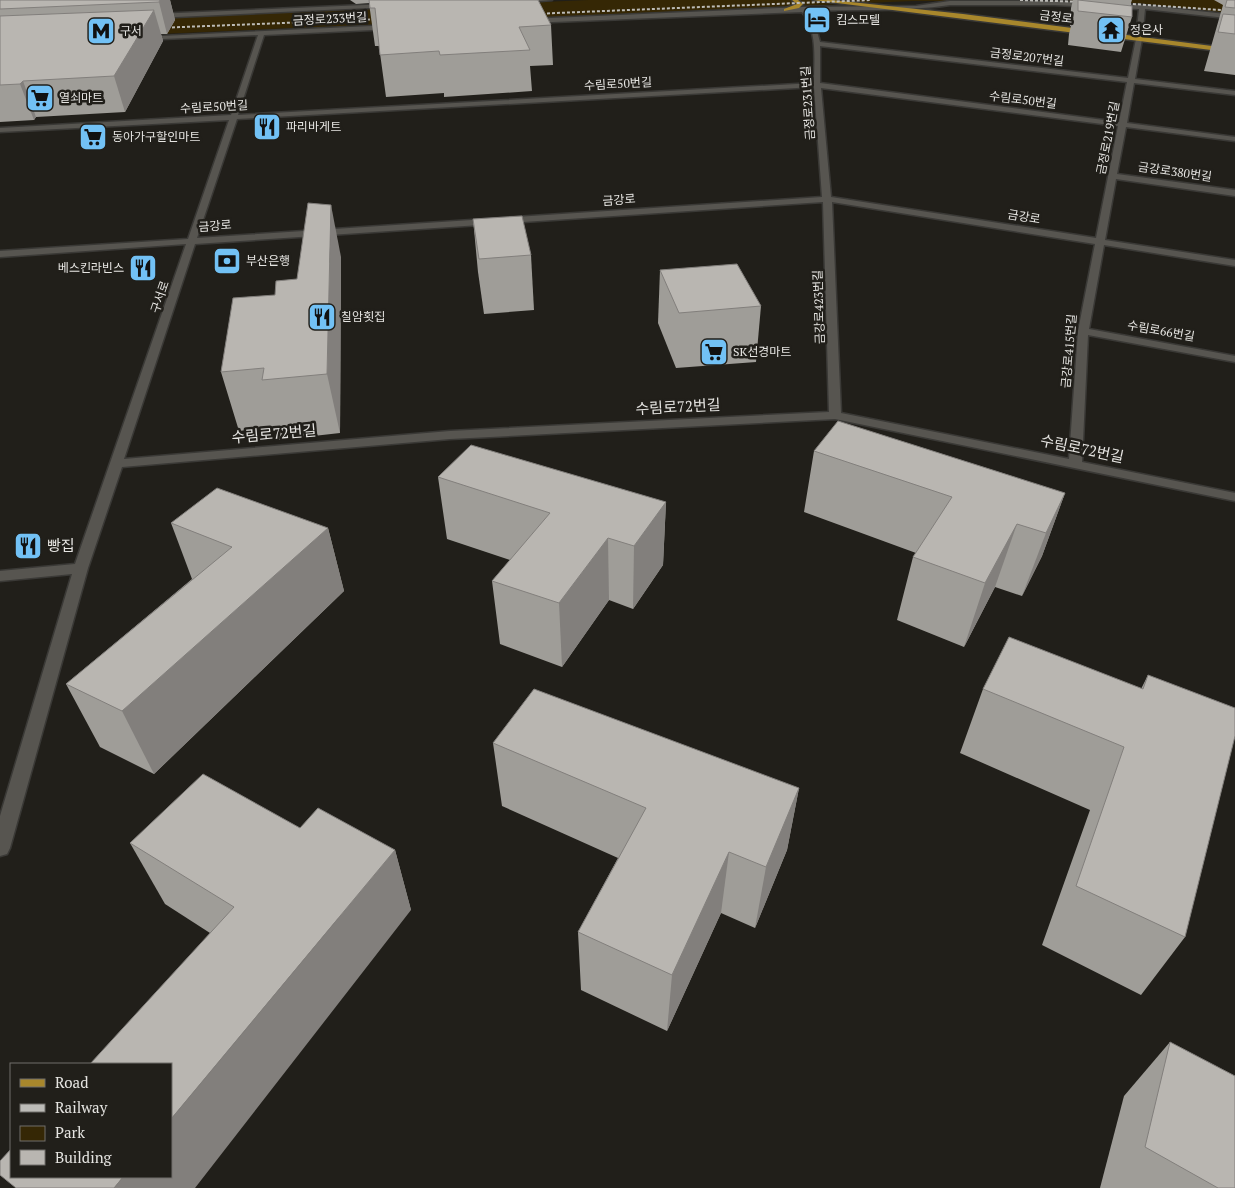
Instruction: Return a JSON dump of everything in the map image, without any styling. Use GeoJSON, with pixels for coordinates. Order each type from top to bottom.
{"type":"FeatureCollection","features":[{"type":"Feature","properties":{"kind":"main road"},"geometry":{"type":"LineString","coordinates":[[786,10],[797,7],[800,4],[795,0]]}},
{"type":"Feature","properties":{"kind":"main road","name":"금정로"},"geometry":{"type":"LineString","coordinates":[[816,0],[881,4],[963,16]]}},
{"type":"Feature","properties":{"kind":"main road","name":"금정로"},"geometry":{"type":"LineString","coordinates":[[856,2],[871,7],[963,16],[1235,52]]}},
{"type":"Feature","properties":{"kind":"street"},"geometry":{"type":"LineString","coordinates":[[511,2],[549,0]]}},
{"type":"Feature","properties":{"kind":"street"},"geometry":{"type":"LineString","coordinates":[[520,22],[804,9],[916,8],[950,3],[1142,7],[1235,17]]}},
{"type":"Feature","properties":{"kind":"street"},"geometry":{"type":"LineString","coordinates":[[148,16],[261,8],[394,6]]}},
{"type":"Feature","properties":{"kind":"street","name":"금정로219번길"},"geometry":{"type":"LineString","coordinates":[[1100,242],[1139,39],[1142,7]]}},
{"type":"Feature","properties":{"kind":"street","name":"금정로231번길"},"geometry":{"type":"LineString","coordinates":[[804,9],[810,17],[817,44],[817,85],[827,199]]}},
{"type":"Feature","properties":{"kind":"street","name":"금정로233번길"},"geometry":{"type":"LineString","coordinates":[[136,39],[402,27]]}},
{"type":"Feature","properties":{"kind":"street","name":"구서로"},"geometry":{"type":"LineString","coordinates":[[0,848],[81,568],[262,34]]}},
{"type":"Feature","properties":{"kind":"street","name":"금정로207번길"},"geometry":{"type":"LineString","coordinates":[[817,44],[1235,93]]}},
{"type":"Feature","properties":{"kind":"street","name":"수림로50번길"},"geometry":{"type":"LineString","coordinates":[[0,130],[817,85],[1235,139]]}},
{"type":"Feature","properties":{"kind":"street","name":"금강로380번길"},"geometry":{"type":"LineString","coordinates":[[1112,176],[1235,194]]}},
{"type":"Feature","properties":{"kind":"street","name":"금강로"},"geometry":{"type":"LineString","coordinates":[[0,254],[827,199],[1235,263]]}},
{"type":"Feature","properties":{"kind":"street","name":"금강로423번길"},"geometry":{"type":"LineString","coordinates":[[827,199],[835,415]]}},
{"type":"Feature","properties":{"kind":"street","name":"금강로415번길"},"geometry":{"type":"LineString","coordinates":[[1075,463],[1083,331],[1100,242]]}},
{"type":"Feature","properties":{"kind":"street","name":"수림로66번길"},"geometry":{"type":"LineString","coordinates":[[1083,331],[1235,359]]}},
{"type":"Feature","properties":{"kind":"street","name":"수림로72번길"},"geometry":{"type":"LineString","coordinates":[[116,464],[450,435],[835,415],[1235,497]]}},
{"type":"Feature","properties":{"kind":"street"},"geometry":{"type":"LineString","coordinates":[[0,576],[81,568]]}},
{"type":"Feature","properties":{"kind":"green space"},"geometry":{"type":"Polygon","coordinates":[[[588,0],[1235,0],[1235,16],[1113,5],[993,1],[913,1],[0,41],[0,25],[588,0]]]}},
{"type":"Feature","properties":{"kind":"building"},"geometry":{"type":"Polygon","coordinates":[[[0,0],[160,0],[159,2],[0,9],[0,0]]]}},
{"type":"Feature","properties":{"kind":"building"},"geometry":{"type":"Polygon","coordinates":[[[369,0],[538,0],[551,25],[519,27],[530,50],[440,55],[439,51],[380,55],[375,8],[370,8],[369,0]]]}},
{"type":"Feature","properties":{"kind":"building"},"geometry":{"type":"Polygon","coordinates":[[[1078,0],[1132,6],[1132,17],[1078,11],[1078,0]]]}},
{"type":"Feature","properties":{"kind":"building"},"geometry":{"type":"Polygon","coordinates":[[[1227,0],[1235,0],[1235,8],[1225,7],[1227,0]]]}},
{"type":"Feature","properties":{"kind":"building"},"geometry":{"type":"Polygon","coordinates":[[[154,10],[114,76],[23,81],[20,84],[0,85],[0,16],[154,10]]]}},
{"type":"Feature","properties":{"kind":"building"},"geometry":{"type":"Polygon","coordinates":[[[1223,14],[1235,15],[1235,34],[1218,32],[1223,14]]]}},
{"type":"Feature","properties":{"kind":"building"},"geometry":{"type":"Polygon","coordinates":[[[308,203],[331,205],[327,374],[262,380],[264,368],[221,372],[233,298],[275,295],[276,281],[297,279],[308,203]]]}},
{"type":"Feature","properties":{"kind":"building"},"geometry":{"type":"Polygon","coordinates":[[[522,216],[531,255],[479,259],[473,219],[522,216]]]}},
{"type":"Feature","properties":{"kind":"building"},"geometry":{"type":"Polygon","coordinates":[[[737,264],[761,306],[679,313],[660,270],[737,264]]]}},
{"type":"Feature","properties":{"kind":"building"},"geometry":{"type":"Polygon","coordinates":[[[838,421],[1065,493],[1046,533],[1017,524],[985,583],[913,557],[952,497],[814,451],[838,421]]]}},
{"type":"Feature","properties":{"kind":"building"},"geometry":{"type":"Polygon","coordinates":[[[471,445],[666,502],[634,546],[608,538],[559,603],[492,581],[550,513],[438,477],[471,445]]]}},
{"type":"Feature","properties":{"kind":"building"},"geometry":{"type":"Polygon","coordinates":[[[217,488],[328,528],[122,711],[66,684],[232,547],[171,523],[217,488]]]}},
{"type":"Feature","properties":{"kind":"building"},"geometry":{"type":"Polygon","coordinates":[[[1009,637],[1143,689],[1148,675],[1235,708],[1235,736],[1185,937],[1076,886],[1124,747],[983,689],[1009,637]]]}},
{"type":"Feature","properties":{"kind":"building"},"geometry":{"type":"Polygon","coordinates":[[[534,689],[799,788],[766,867],[729,852],[672,975],[578,932],[646,808],[493,743],[534,689]]]}},
{"type":"Feature","properties":{"kind":"building"},"geometry":{"type":"Polygon","coordinates":[[[203,774],[300,828],[318,808],[395,850],[172,1118],[172,1063],[91,1063],[234,907],[130,843],[203,774]]]}},
{"type":"Feature","properties":{"kind":"building"},"geometry":{"type":"Polygon","coordinates":[[[1170,1042],[1235,1076],[1235,1188],[1218,1188],[1145,1147],[1170,1042]]]}},
{"type":"Feature","properties":{"kind":"building"},"geometry":{"type":"Polygon","coordinates":[[[10,1150],[10,1178],[122,1178],[114,1188],[16,1188],[0,1175],[0,1161],[10,1150]]]}},
{"type":"Feature","properties":{"kind":"railway"},"geometry":{"type":"LineString","coordinates":[[532,14],[871,0]]}},
{"type":"Feature","properties":{"kind":"railway"},"geometry":{"type":"LineString","coordinates":[[1020,0],[1088,2]]}},
{"type":"Feature","properties":{"kind":"railway"},"geometry":{"type":"LineString","coordinates":[[1118,3],[1235,11]]}},
{"type":"Feature","properties":{"kind":"railway"},"geometry":{"type":"LineString","coordinates":[[157,28],[385,19]]}},
{"type":"Feature","properties":{"kind":"place","name":"킴스모텔"},"geometry":{"type":"Point","coordinates":[817,20]}},
{"type":"Feature","properties":{"kind":"place","name":"정은사"},"geometry":{"type":"Point","coordinates":[1111,30]}},
{"type":"Feature","properties":{"kind":"place","name":"구서"},"geometry":{"type":"Point","coordinates":[101,31]}},
{"type":"Feature","properties":{"kind":"place","name":"열쇠마트"},"geometry":{"type":"Point","coordinates":[40,98]}},
{"type":"Feature","properties":{"kind":"place","name":"파리바게트"},"geometry":{"type":"Point","coordinates":[267,127]}},
{"type":"Feature","properties":{"kind":"place","name":"동아가구할인마트"},"geometry":{"type":"Point","coordinates":[93,137]}},
{"type":"Feature","properties":{"kind":"place","name":"부산은행"},"geometry":{"type":"Point","coordinates":[227,261]}},
{"type":"Feature","properties":{"kind":"place","name":"베스킨라빈스"},"geometry":{"type":"Point","coordinates":[143,268]}},
{"type":"Feature","properties":{"kind":"place","name":"칠암횟집"},"geometry":{"type":"Point","coordinates":[322,317]}},
{"type":"Feature","properties":{"kind":"place","name":"SK선경마트"},"geometry":{"type":"Point","coordinates":[714,352]}},
{"type":"Feature","properties":{"kind":"place","name":"빵집"},"geometry":{"type":"Point","coordinates":[28,546]}}]}
